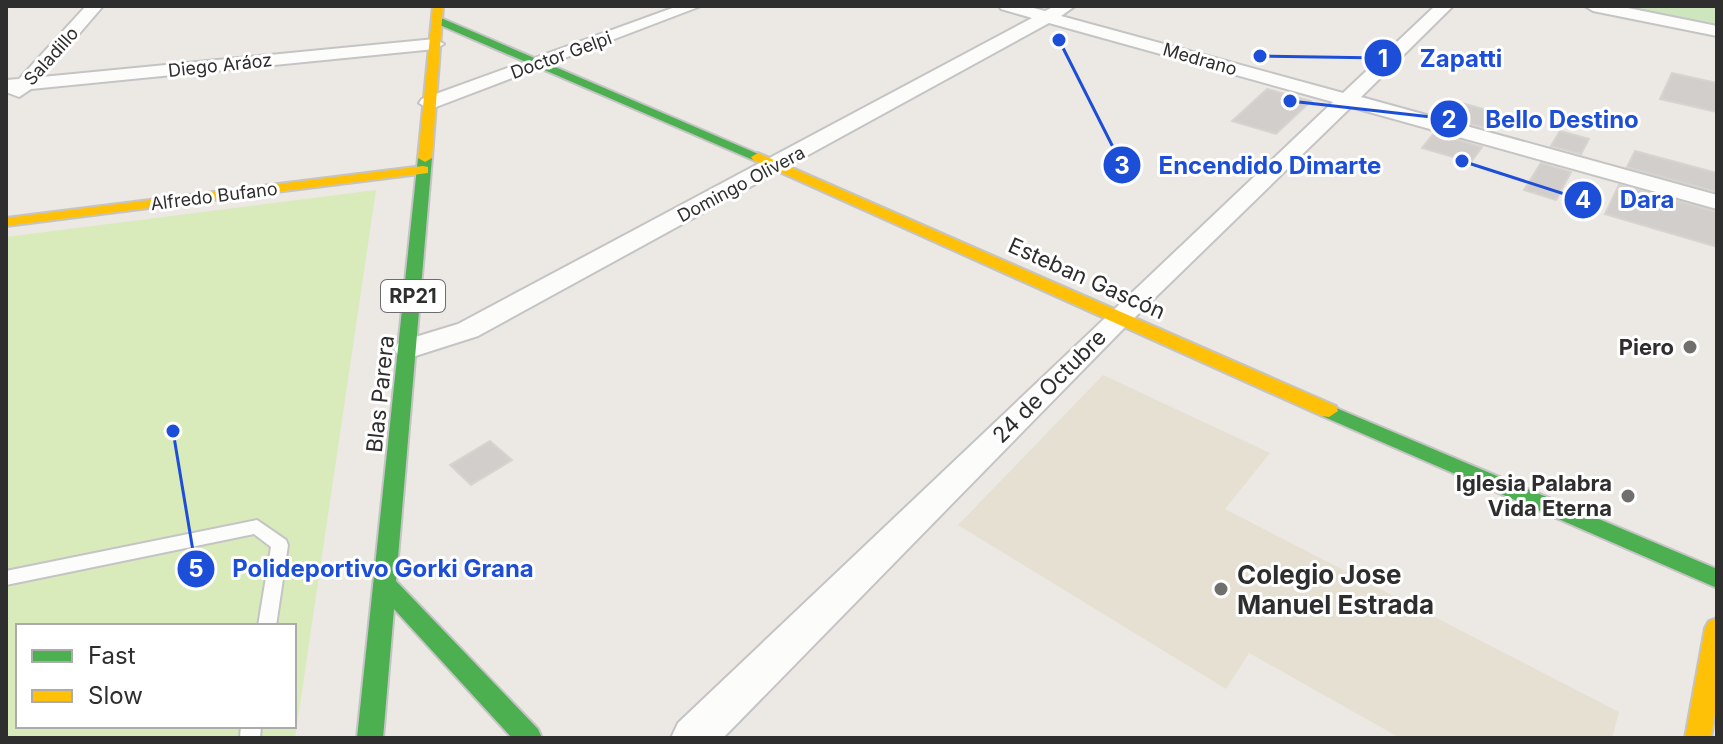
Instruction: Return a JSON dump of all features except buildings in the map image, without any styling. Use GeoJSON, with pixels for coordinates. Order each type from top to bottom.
{"type":"FeatureCollection","features":[{"type":"Feature","properties":{"kind":"street","name":"Saladillo"},"geometry":{"type":"LineString","coordinates":[[6,105],[95,6]]}},
{"type":"Feature","properties":{"kind":"street","name":"Doctor Gelpi"},"geometry":{"type":"LineString","coordinates":[[429,103],[693,6]]}},
{"type":"Feature","properties":{"kind":"street","name":"Medrano"},"geometry":{"type":"LineString","coordinates":[[1007,6],[1057,11],[1344,100],[1717,202]]}},
{"type":"Feature","properties":{"kind":"street","name":"24 de Octubre"},"geometry":{"type":"LineString","coordinates":[[693,738],[1117,319],[1445,6]]}},
{"type":"Feature","properties":{"kind":"street"},"geometry":{"type":"LineString","coordinates":[[1593,6],[1717,31]]}},
{"type":"Feature","properties":{"kind":"street","name":"Domingo Olivera"},"geometry":{"type":"LineString","coordinates":[[409,349],[468,330],[1057,11]]}},
{"type":"Feature","properties":{"kind":"street","name":"Esteban Gascón"},"geometry":{"type":"LineString","coordinates":[[438,13],[1117,319],[1717,579]]}},
{"type":"Feature","properties":{"kind":"street","name":"Blas Parera"},"geometry":{"type":"LineString","coordinates":[[370,738],[387,586],[438,13]]}},
{"type":"Feature","properties":{"kind":"street","name":"Diego Aráoz"},"geometry":{"type":"LineString","coordinates":[[6,86],[435,44]]}},
{"type":"Feature","properties":{"kind":"street","name":"Alfredo Bufano"},"geometry":{"type":"LineString","coordinates":[[6,222],[423,170]]}},
{"type":"Feature","properties":{"kind":"street"},"geometry":{"type":"LineString","coordinates":[[387,586],[529,738]]}},
{"type":"Feature","properties":{"kind":"street"},"geometry":{"type":"LineString","coordinates":[[1698,738],[1717,628]]}},
{"type":"Feature","properties":{"kind":"lane"},"geometry":{"type":"LineString","coordinates":[[6,578],[257,527],[280,545],[267,624]]}},
{"type":"Feature","properties":{"kind":"shaded area","name":"Colegio Jose Manuel Estrada"},"geometry":{"type":"Polygon","coordinates":[[[1103,375],[1270,453],[1225,509],[1619,712],[1612,738],[1400,738],[1249,653],[1226,689],[958,525],[1103,375]]]}},
{"type":"Feature","properties":{"kind":"green space"},"geometry":{"type":"Polygon","coordinates":[[[1613,6],[1717,6],[1717,26],[1613,6]]]}},
{"type":"Feature","properties":{"kind":"green space"},"geometry":{"type":"Polygon","coordinates":[[[376,190],[295,738],[6,738],[6,237],[376,190]]]}},
{"type":"Feature","properties":{"kind":"traffic: fast"},"geometry":{"type":"LineString","coordinates":[[437,20],[758,157]]}},
{"type":"Feature","properties":{"kind":"traffic: fast"},"geometry":{"type":"LineString","coordinates":[[370,738],[425,158]]}},
{"type":"Feature","properties":{"kind":"traffic: fast"},"geometry":{"type":"LineString","coordinates":[[1329,411],[1717,579]]}},
{"type":"Feature","properties":{"kind":"traffic: fast"},"geometry":{"type":"LineString","coordinates":[[387,586],[529,738]]}},
{"type":"Feature","properties":{"kind":"traffic: slow"},"geometry":{"type":"LineString","coordinates":[[425,158],[438,6]]}},
{"type":"Feature","properties":{"kind":"traffic: slow"},"geometry":{"type":"LineString","coordinates":[[758,157],[1329,411]]}},
{"type":"Feature","properties":{"kind":"traffic: slow"},"geometry":{"type":"LineString","coordinates":[[6,222],[423,170]]}},
{"type":"Feature","properties":{"kind":"traffic: slow"},"geometry":{"type":"LineString","coordinates":[[1698,738],[1717,628]]}},
{"type":"Feature","properties":{"kind":"place","name":"Encendido Dimarte"},"geometry":{"type":"Point","coordinates":[1059,40]}},
{"type":"Feature","properties":{"kind":"place","name":"Zapatti"},"geometry":{"type":"Point","coordinates":[1260,56]}},
{"type":"Feature","properties":{"kind":"place","name":"Bello Destino"},"geometry":{"type":"Point","coordinates":[1290,101]}},
{"type":"Feature","properties":{"kind":"place","name":"Dara"},"geometry":{"type":"Point","coordinates":[1462,161]}},
{"type":"Feature","properties":{"kind":"place","name":"Piero"},"geometry":{"type":"Point","coordinates":[1690,347]}},
{"type":"Feature","properties":{"kind":"place","name":"Polideportivo Gorki Grana"},"geometry":{"type":"Point","coordinates":[173,431]}},
{"type":"Feature","properties":{"kind":"place","name":"Iglesia Palabra Vida Eterna"},"geometry":{"type":"Point","coordinates":[1628,496]}},
{"type":"Feature","properties":{"kind":"place","name":"Colegio Jose Manuel Estrada"},"geometry":{"type":"Point","coordinates":[1221,589]}}]}
